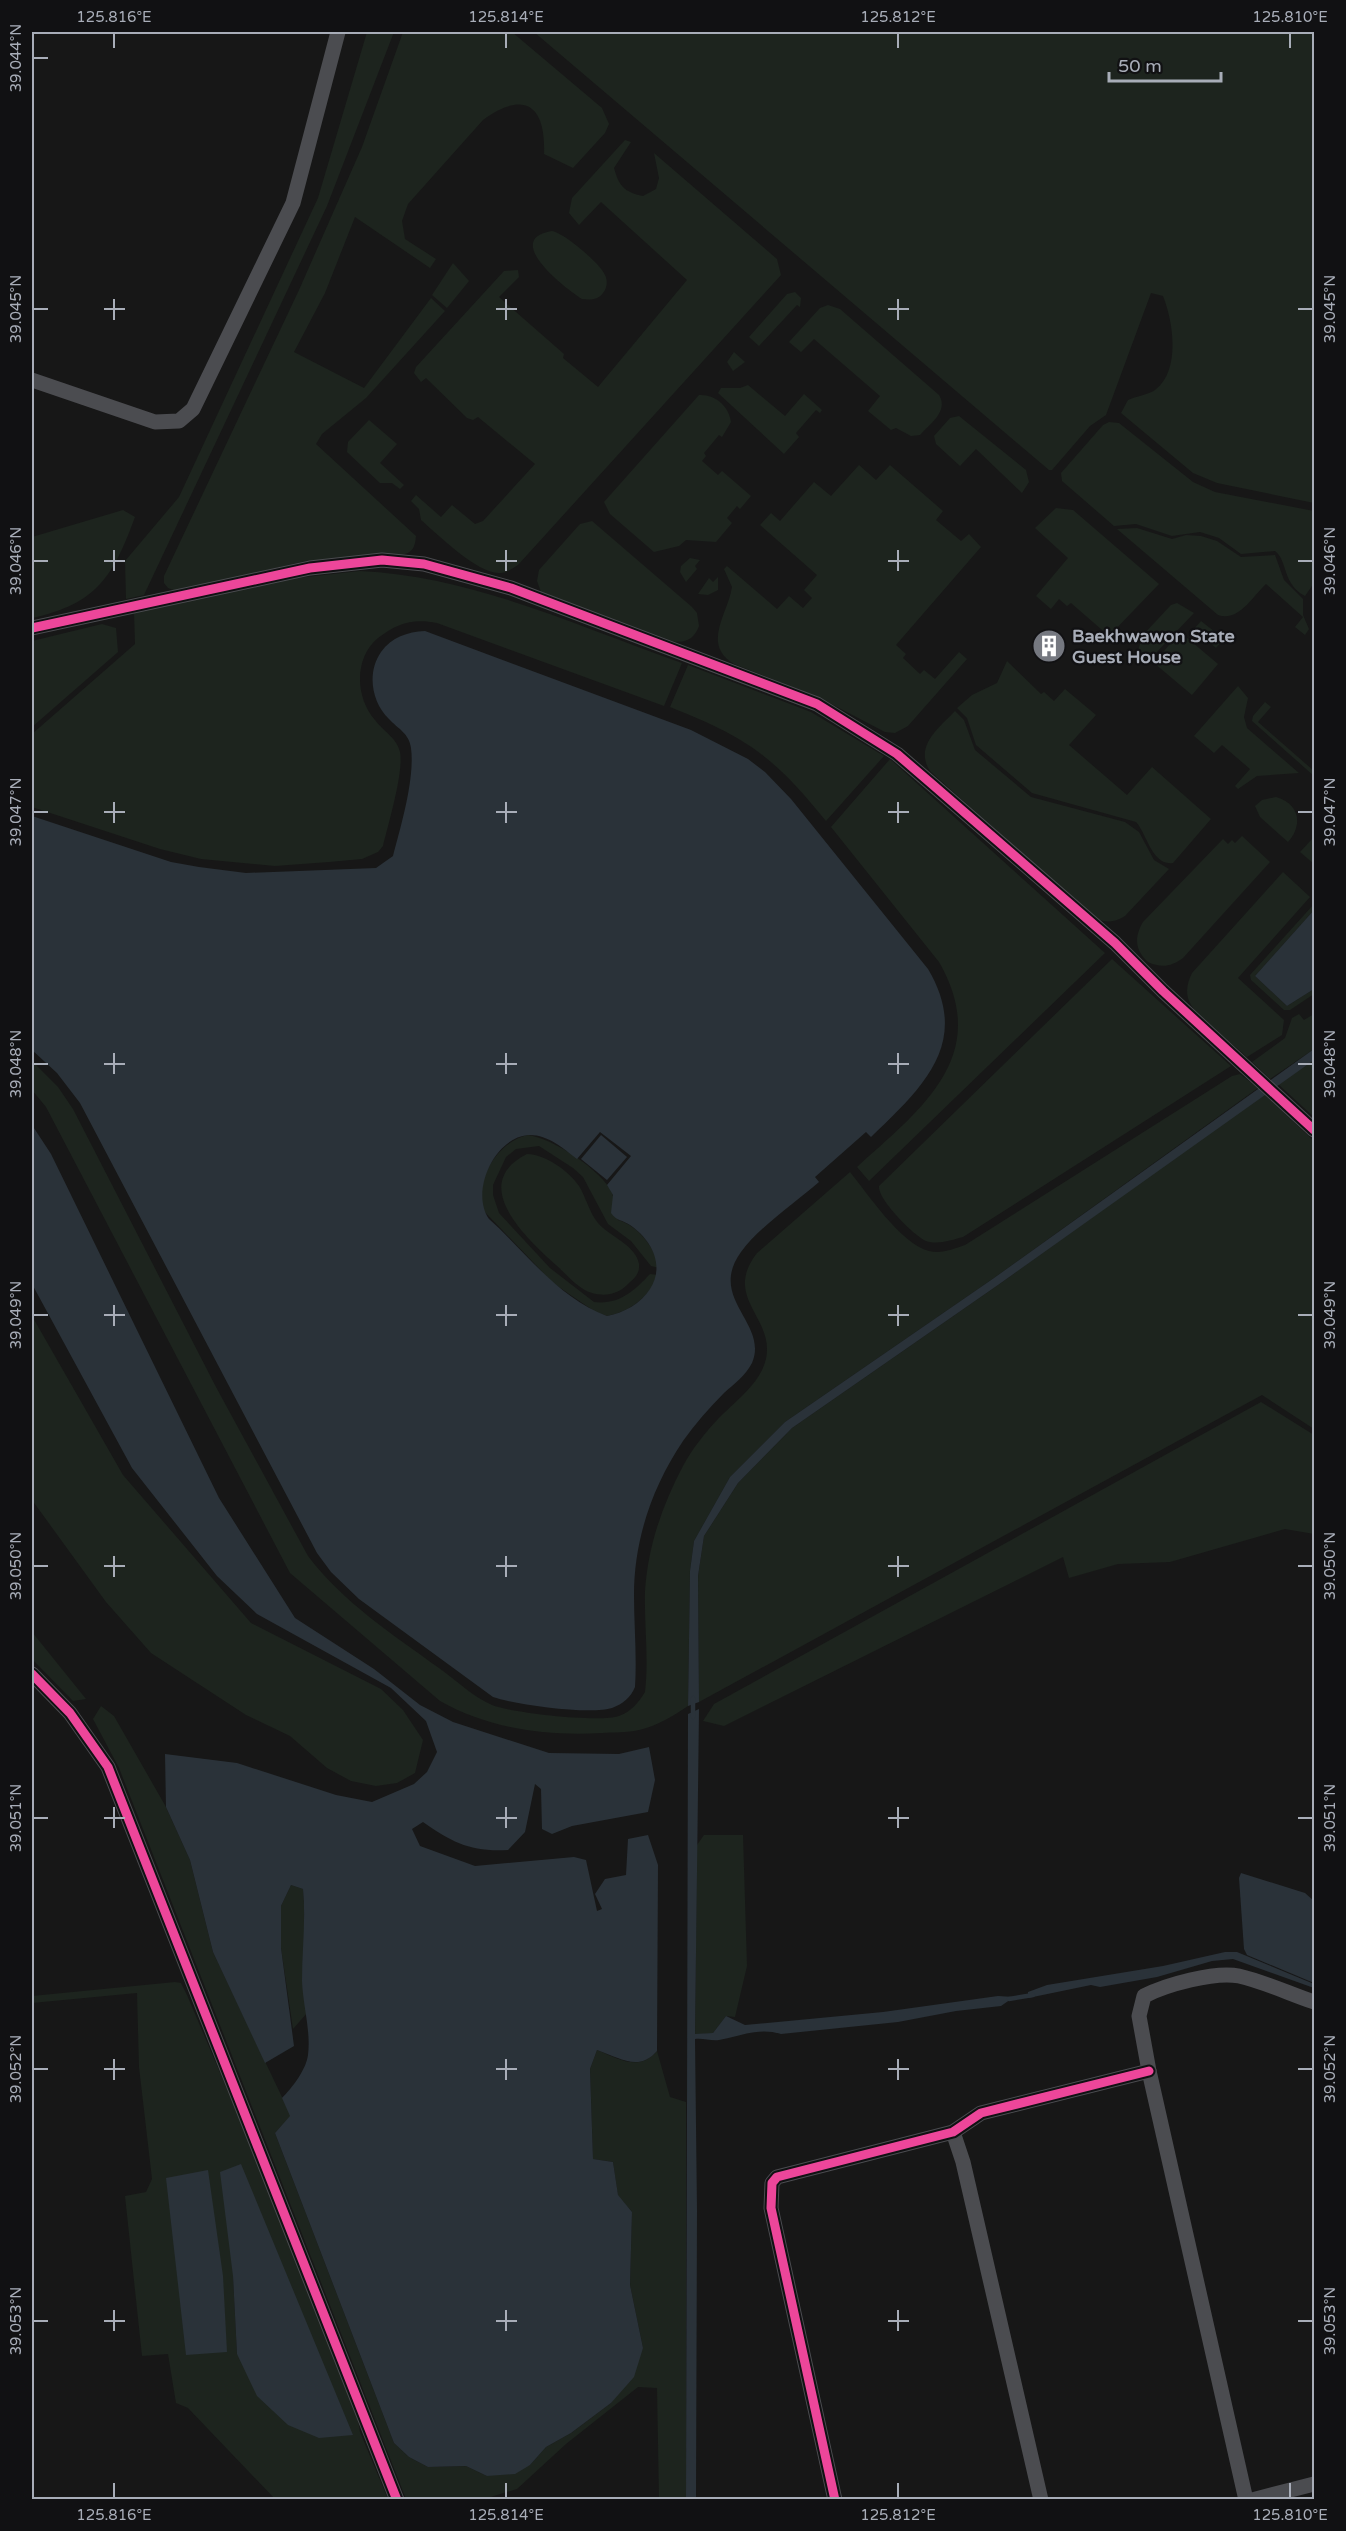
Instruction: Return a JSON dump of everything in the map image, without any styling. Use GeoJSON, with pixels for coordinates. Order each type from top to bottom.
{"type":"FeatureCollection","features":[{"type":"Feature","properties":{"kind":"street"},"geometry":{"type":"LineString","coordinates":[[32,380],[154,422],[179,421],[193,409],[293,203],[338,32]]}},
{"type":"Feature","properties":{"kind":"street"},"geometry":{"type":"LineString","coordinates":[[32,628],[310,568],[382,560],[424,564],[511,588],[817,704],[870,736],[933,785],[1114,944],[1314,1130]]}},
{"type":"Feature","properties":{"kind":"street"},"geometry":{"type":"LineString","coordinates":[[32,1674],[70,1713],[108,1767],[239,2093],[397,2499]]}},
{"type":"Feature","properties":{"kind":"street"},"geometry":{"type":"LineString","coordinates":[[1246,2499],[1149,2071],[1139,2007],[1144,1996],[1157,1990],[1203,1979],[1236,1976],[1314,2002]]}},
{"type":"Feature","properties":{"kind":"street"},"geometry":{"type":"LineString","coordinates":[[835,2499],[771,2208],[772,2183],[777,2177],[953,2132],[981,2113],[1149,2071]]}},
{"type":"Feature","properties":{"kind":"street"},"geometry":{"type":"LineString","coordinates":[[953,2132],[963,2162],[1041,2499]]}},
{"type":"Feature","properties":{"kind":"street"},"geometry":{"type":"LineString","coordinates":[[1252,2499],[1314,2484]]}},
{"type":"Feature","properties":{"kind":"shaded area"},"geometry":{"type":"Polygon","coordinates":[[[367,32],[394,32],[327,206],[144,595],[126,599],[125,561],[179,497],[318,198],[367,32]]]}},
{"type":"Feature","properties":{"kind":"shaded area"},"geometry":{"type":"Polygon","coordinates":[[[403,32],[512,32],[602,108],[609,124],[605,133],[573,168],[544,154],[541,124],[530,107],[510,106],[483,120],[408,204],[402,221],[405,239],[436,259],[430,268],[355,217],[325,293],[294,352],[364,388],[431,298],[445,311],[366,398],[322,434],[316,444],[416,536],[411,551],[401,555],[306,561],[176,591],[168,588],[164,583],[164,576],[299,290],[362,147],[403,32]]]}},
{"type":"Feature","properties":{"kind":"shaded area"},"geometry":{"type":"Polygon","coordinates":[[[534,32],[1314,32],[1314,503],[1217,483],[1193,473],[1121,413],[1128,400],[1155,390],[1169,370],[1172,358],[1172,331],[1167,306],[1163,296],[1151,293],[1106,415],[1090,426],[1052,470],[1049,470],[534,32]]]}},
{"type":"Feature","properties":{"kind":"shaded area"},"geometry":{"type":"Polygon","coordinates":[[[625,140],[631,142],[614,168],[623,187],[643,196],[656,189],[659,178],[654,153],[777,259],[781,275],[518,565],[505,572],[491,572],[470,561],[421,520],[419,509],[411,501],[416,495],[441,517],[452,505],[475,524],[483,521],[535,464],[478,417],[473,420],[467,418],[426,378],[421,382],[414,373],[416,367],[504,271],[518,270],[519,277],[499,297],[564,354],[563,358],[598,387],[687,280],[601,202],[579,225],[569,213],[572,198],[625,140]]]}},
{"type":"Feature","properties":{"kind":"shaded area"},"geometry":{"type":"Polygon","coordinates":[[[552,231],[573,243],[602,270],[607,284],[599,297],[582,299],[563,285],[542,264],[535,253],[533,244],[538,236],[552,231]]]}},
{"type":"Feature","properties":{"kind":"shaded area"},"geometry":{"type":"Polygon","coordinates":[[[453,263],[469,281],[447,308],[432,295],[453,263]]]}},
{"type":"Feature","properties":{"kind":"shaded area"},"geometry":{"type":"Polygon","coordinates":[[[795,292],[801,298],[800,307],[797,305],[759,346],[749,337],[787,294],[795,292]]]}},
{"type":"Feature","properties":{"kind":"shaded area"},"geometry":{"type":"Polygon","coordinates":[[[828,305],[840,309],[939,395],[942,406],[940,412],[920,435],[911,436],[896,428],[891,430],[868,411],[880,396],[814,339],[801,352],[789,342],[820,308],[828,305]]]}},
{"type":"Feature","properties":{"kind":"shaded area"},"geometry":{"type":"Polygon","coordinates":[[[734,352],[745,362],[733,371],[727,362],[734,352]]]}},
{"type":"Feature","properties":{"kind":"shaded area"},"geometry":{"type":"Polygon","coordinates":[[[748,385],[785,416],[804,394],[822,410],[820,413],[816,410],[796,433],[799,437],[784,454],[718,393],[721,388],[740,388],[748,385]]]}},
{"type":"Feature","properties":{"kind":"shaded area"},"geometry":{"type":"Polygon","coordinates":[[[699,395],[705,395],[720,402],[730,416],[731,422],[722,437],[719,435],[704,453],[706,456],[702,461],[718,475],[722,471],[751,496],[740,509],[737,506],[727,518],[732,523],[716,542],[686,540],[679,546],[654,552],[610,514],[604,502],[699,395]]]}},
{"type":"Feature","properties":{"kind":"shaded area"},"geometry":{"type":"Polygon","coordinates":[[[959,416],[1026,470],[1029,482],[1022,493],[976,449],[960,466],[936,444],[934,436],[950,418],[959,416]]]}},
{"type":"Feature","properties":{"kind":"shaded area"},"geometry":{"type":"Polygon","coordinates":[[[369,420],[397,444],[380,463],[404,485],[400,489],[392,483],[380,483],[347,452],[348,442],[369,420]]]}},
{"type":"Feature","properties":{"kind":"shaded area"},"geometry":{"type":"Polygon","coordinates":[[[1109,422],[1119,423],[1193,482],[1215,492],[1314,511],[1314,583],[1305,596],[1292,585],[1275,551],[1241,554],[1219,538],[1200,532],[1172,536],[1136,524],[1114,526],[1062,481],[1061,473],[1103,425],[1109,422]]]}},
{"type":"Feature","properties":{"kind":"shaded area"},"geometry":{"type":"Polygon","coordinates":[[[859,465],[876,480],[890,465],[943,511],[936,520],[961,541],[969,534],[981,547],[896,645],[906,654],[903,658],[920,674],[924,670],[935,679],[959,652],[967,659],[908,726],[895,733],[885,732],[818,697],[734,664],[724,656],[719,647],[719,628],[732,587],[724,569],[727,566],[777,609],[789,596],[803,608],[812,598],[804,590],[817,575],[760,525],[771,513],[780,521],[814,482],[831,496],[859,465]]]}},
{"type":"Feature","properties":{"kind":"shaded area"},"geometry":{"type":"Polygon","coordinates":[[[1056,508],[1073,510],[1159,584],[1109,636],[1071,603],[1067,606],[1059,599],[1051,609],[1036,596],[1068,558],[1035,528],[1056,508]]]}},
{"type":"Feature","properties":{"kind":"shaded area"},"geometry":{"type":"Polygon","coordinates":[[[123,510],[135,517],[110,572],[87,596],[72,605],[32,618],[32,537],[123,510]]]}},
{"type":"Feature","properties":{"kind":"shaded area"},"geometry":{"type":"Polygon","coordinates":[[[592,521],[692,607],[697,613],[699,626],[692,637],[681,642],[672,641],[541,592],[537,581],[539,570],[580,524],[592,521]]]}},
{"type":"Feature","properties":{"kind":"shaded area"},"geometry":{"type":"Polygon","coordinates":[[[1137,528],[1172,539],[1186,535],[1201,536],[1217,541],[1241,557],[1275,555],[1284,580],[1303,599],[1303,615],[1309,629],[1305,635],[1295,627],[1303,617],[1266,584],[1239,612],[1226,616],[1218,615],[1117,529],[1137,528]]]}},
{"type":"Feature","properties":{"kind":"shaded area"},"geometry":{"type":"Polygon","coordinates":[[[690,558],[700,560],[695,566],[697,569],[686,582],[680,572],[681,566],[690,558]]]}},
{"type":"Feature","properties":{"kind":"shaded area"},"geometry":{"type":"Polygon","coordinates":[[[360,571],[443,582],[483,593],[564,619],[682,663],[664,706],[437,623],[421,621],[406,623],[385,633],[370,646],[365,656],[361,667],[361,689],[368,711],[398,747],[401,761],[400,772],[383,846],[378,852],[362,859],[275,866],[201,859],[160,849],[32,807],[32,734],[135,644],[134,612],[297,578],[360,571]]]}},
{"type":"Feature","properties":{"kind":"shaded area"},"geometry":{"type":"Polygon","coordinates":[[[718,577],[718,590],[708,595],[698,594],[709,578],[713,582],[718,577]]]}},
{"type":"Feature","properties":{"kind":"shaded area"},"geometry":{"type":"Polygon","coordinates":[[[1177,603],[1194,613],[1152,657],[1144,658],[1138,650],[1143,635],[1171,605],[1177,603]]]}},
{"type":"Feature","properties":{"kind":"shaded area"},"geometry":{"type":"Polygon","coordinates":[[[1201,621],[1224,639],[1216,648],[1194,629],[1201,621]]]}},
{"type":"Feature","properties":{"kind":"shaded area"},"geometry":{"type":"Polygon","coordinates":[[[102,624],[116,628],[118,652],[32,727],[32,641],[102,624]]]}},
{"type":"Feature","properties":{"kind":"shaded area"},"geometry":{"type":"Polygon","coordinates":[[[425,631],[691,730],[748,759],[765,772],[791,799],[928,969],[940,995],[945,1020],[943,1042],[935,1062],[923,1082],[908,1100],[871,1137],[866,1132],[815,1177],[819,1182],[748,1243],[732,1269],[731,1284],[734,1297],[753,1335],[755,1349],[752,1363],[697,1422],[672,1459],[654,1495],[641,1534],[635,1574],[635,1687],[623,1702],[602,1710],[553,1708],[493,1697],[359,1599],[331,1572],[317,1553],[80,1103],[57,1073],[32,1050],[32,816],[171,862],[199,867],[246,873],[376,868],[393,856],[406,802],[412,760],[408,739],[378,704],[373,687],[374,669],[381,652],[390,643],[400,636],[425,631]],[[600,1132],[577,1159],[548,1139],[528,1135],[516,1138],[505,1146],[496,1156],[484,1181],[482,1195],[489,1219],[558,1286],[589,1308],[607,1316],[626,1310],[642,1299],[650,1289],[656,1271],[654,1254],[645,1238],[611,1213],[613,1195],[607,1185],[631,1156],[600,1132]]]}},
{"type":"Feature","properties":{"kind":"shaded area"},"geometry":{"type":"Polygon","coordinates":[[[1180,632],[1218,664],[1192,695],[1154,663],[1180,632]]]}},
{"type":"Feature","properties":{"kind":"shaded area"},"geometry":{"type":"Polygon","coordinates":[[[1007,661],[1041,694],[1044,692],[1054,701],[1065,689],[1096,715],[1069,745],[1127,795],[1152,767],[1211,819],[1173,863],[1166,863],[1155,855],[1136,822],[1032,793],[976,745],[967,718],[957,708],[972,695],[997,683],[1007,661]]]}},
{"type":"Feature","properties":{"kind":"shaded area"},"geometry":{"type":"Polygon","coordinates":[[[688,665],[811,712],[884,756],[826,821],[790,780],[757,751],[720,729],[670,707],[688,665]]]}},
{"type":"Feature","properties":{"kind":"shaded area"},"geometry":{"type":"Polygon","coordinates":[[[1238,686],[1248,698],[1244,717],[1247,728],[1299,773],[1257,776],[1238,789],[1235,786],[1250,769],[1222,745],[1214,753],[1194,736],[1238,686]]]}},
{"type":"Feature","properties":{"kind":"shaded area"},"geometry":{"type":"Polygon","coordinates":[[[1265,702],[1271,707],[1258,722],[1314,771],[1314,776],[1252,721],[1253,716],[1265,702]]]}},
{"type":"Feature","properties":{"kind":"shaded area"},"geometry":{"type":"Polygon","coordinates":[[[955,711],[964,720],[975,750],[1031,797],[1125,822],[1139,832],[1154,860],[1169,869],[1125,916],[1107,921],[1098,920],[1090,915],[930,771],[925,753],[930,738],[955,711]]]}},
{"type":"Feature","properties":{"kind":"shaded area"},"geometry":{"type":"Polygon","coordinates":[[[890,759],[1105,953],[869,1181],[857,1167],[904,1124],[942,1078],[954,1053],[958,1026],[954,995],[939,962],[831,827],[890,759]]]}},
{"type":"Feature","properties":{"kind":"shaded area"},"geometry":{"type":"Polygon","coordinates":[[[1276,797],[1290,805],[1297,816],[1296,829],[1288,842],[1260,817],[1255,806],[1262,800],[1276,797]]]}},
{"type":"Feature","properties":{"kind":"shaded area"},"geometry":{"type":"Polygon","coordinates":[[[1242,836],[1270,862],[1183,958],[1166,966],[1148,962],[1140,953],[1137,943],[1143,922],[1223,839],[1228,844],[1232,840],[1235,843],[1242,836]]]}},
{"type":"Feature","properties":{"kind":"shaded area"},"geometry":{"type":"Polygon","coordinates":[[[1314,837],[1314,864],[1300,852],[1314,837]]]}},
{"type":"Feature","properties":{"kind":"shaded area"},"geometry":{"type":"Polygon","coordinates":[[[1283,872],[1310,897],[1238,978],[1284,1020],[1282,1035],[1247,1057],[1193,1008],[1187,994],[1189,979],[1283,872]]]}},
{"type":"Feature","properties":{"kind":"shaded area"},"geometry":{"type":"Polygon","coordinates":[[[1314,904],[1314,910],[1255,976],[1287,1006],[1314,989],[1314,994],[1290,1010],[1284,1010],[1251,980],[1250,975],[1314,904]]]}},
{"type":"Feature","properties":{"kind":"shaded area"},"geometry":{"type":"Polygon","coordinates":[[[1314,910],[1314,989],[1287,1006],[1255,976],[1314,910]]]}},
{"type":"Feature","properties":{"kind":"shaded area"},"geometry":{"type":"Polygon","coordinates":[[[1112,959],[1231,1066],[963,1237],[945,1242],[926,1241],[920,1238],[890,1208],[879,1186],[1112,959]]]}},
{"type":"Feature","properties":{"kind":"shaded area"},"geometry":{"type":"Polygon","coordinates":[[[1299,1014],[1304,1020],[1314,1014],[1314,1049],[1270,1079],[1252,1062],[1285,1038],[1292,1018],[1299,1014]]]}},
{"type":"Feature","properties":{"kind":"shaded area"},"geometry":{"type":"Polygon","coordinates":[[[1314,1049],[1314,1060],[998,1285],[792,1428],[738,1483],[704,1536],[698,1576],[699,1702],[688,1706],[690,1571],[694,1541],[730,1477],[785,1422],[994,1278],[1314,1049]]]}},
{"type":"Feature","properties":{"kind":"shaded area"},"geometry":{"type":"Polygon","coordinates":[[[1314,1060],[1314,1117],[1278,1084],[1314,1060]]]}},
{"type":"Feature","properties":{"kind":"shaded area"},"geometry":{"type":"Polygon","coordinates":[[[32,1061],[58,1087],[73,1109],[216,1387],[308,1556],[322,1573],[369,1617],[485,1702],[517,1711],[594,1718],[609,1718],[628,1712],[645,1692],[647,1667],[645,1591],[649,1558],[663,1511],[675,1481],[695,1447],[718,1419],[753,1384],[763,1368],[767,1344],[747,1295],[745,1283],[748,1269],[757,1253],[850,1172],[896,1229],[907,1239],[934,1252],[956,1248],[965,1245],[1232,1076],[1240,1074],[1258,1088],[994,1278],[785,1422],[730,1477],[694,1541],[690,1571],[688,1706],[671,1717],[639,1730],[581,1734],[518,1729],[478,1718],[440,1701],[290,1573],[46,1107],[32,1090],[32,1061]]]}},
{"type":"Feature","properties":{"kind":"shaded area"},"geometry":{"type":"Polygon","coordinates":[[[1264,1094],[1314,1141],[1314,1429],[1262,1395],[699,1702],[698,1576],[704,1536],[738,1483],[792,1428],[998,1285],[1264,1094]]]}},
{"type":"Feature","properties":{"kind":"shaded area"},"geometry":{"type":"Polygon","coordinates":[[[32,1125],[51,1154],[219,1498],[295,1618],[374,1669],[420,1705],[453,1722],[549,1753],[619,1754],[649,1747],[655,1780],[648,1812],[572,1826],[552,1834],[542,1829],[541,1789],[535,1784],[525,1832],[508,1850],[473,1848],[463,1845],[423,1822],[412,1829],[420,1846],[475,1866],[574,1857],[586,1860],[597,1911],[602,1909],[595,1894],[605,1879],[626,1875],[628,1839],[648,1835],[658,1865],[657,2051],[643,2061],[636,2062],[597,2050],[590,2069],[593,2159],[613,2162],[618,2195],[632,2212],[630,2285],[643,2348],[634,2377],[611,2403],[571,2433],[546,2447],[530,2465],[515,2474],[487,2476],[466,2466],[428,2467],[409,2457],[394,2443],[275,2133],[290,2116],[282,2098],[302,2073],[308,2055],[302,1981],[303,1889],[291,1885],[281,1906],[281,1948],[294,2046],[265,2063],[213,1952],[190,1860],[166,1807],[165,1754],[237,1763],[336,1795],[372,1802],[414,1784],[427,1772],[437,1752],[426,1721],[391,1688],[257,1614],[217,1576],[132,1468],[32,1284],[32,1125]]]}},
{"type":"Feature","properties":{"kind":"shaded area"},"geometry":{"type":"Polygon","coordinates":[[[528,1135],[550,1142],[575,1156],[607,1184],[614,1199],[618,1220],[639,1232],[654,1252],[659,1268],[651,1266],[631,1241],[608,1224],[583,1177],[539,1146],[516,1149],[506,1157],[493,1185],[493,1195],[499,1213],[550,1268],[594,1302],[618,1299],[632,1291],[650,1274],[658,1275],[650,1290],[631,1307],[607,1316],[594,1311],[553,1283],[482,1209],[482,1185],[491,1163],[507,1145],[528,1135]]]}},
{"type":"Feature","properties":{"kind":"shaded area"},"geometry":{"type":"Polygon","coordinates":[[[601,1135],[627,1157],[607,1180],[581,1159],[601,1135]]]}},
{"type":"Feature","properties":{"kind":"shaded area"},"geometry":{"type":"Polygon","coordinates":[[[527,1154],[549,1160],[569,1175],[579,1186],[598,1223],[633,1251],[637,1257],[639,1270],[621,1290],[602,1295],[582,1288],[544,1254],[518,1226],[508,1211],[502,1195],[502,1180],[510,1166],[527,1154]]]}},
{"type":"Feature","properties":{"kind":"shaded area"},"geometry":{"type":"Polygon","coordinates":[[[32,1316],[123,1475],[251,1623],[381,1689],[403,1710],[423,1740],[415,1773],[397,1783],[376,1786],[351,1781],[327,1768],[290,1736],[246,1715],[151,1653],[106,1602],[32,1500],[32,1316]]]}},
{"type":"Feature","properties":{"kind":"shaded area"},"geometry":{"type":"Polygon","coordinates":[[[1261,1402],[1314,1435],[1314,1534],[1285,1529],[1170,1562],[1118,1564],[1069,1578],[1063,1557],[724,1726],[703,1721],[714,1704],[1261,1402]]]}},
{"type":"Feature","properties":{"kind":"shaded area"},"geometry":{"type":"Polygon","coordinates":[[[32,1632],[86,1699],[73,1701],[32,1659],[32,1632]]]}},
{"type":"Feature","properties":{"kind":"shaded area"},"geometry":{"type":"Polygon","coordinates":[[[101,1706],[114,1716],[166,1807],[190,1860],[213,1952],[291,2116],[275,2133],[394,2443],[409,2457],[428,2467],[466,2466],[487,2476],[530,2465],[546,2447],[571,2433],[611,2403],[643,2348],[630,2285],[632,2212],[618,2196],[613,2162],[593,2159],[590,2069],[597,2050],[628,2062],[643,2061],[657,2051],[670,2097],[686,2102],[686,2499],[659,2499],[657,2388],[638,2387],[566,2444],[517,2489],[484,2499],[406,2499],[119,1768],[93,1719],[101,1706]]]}},
{"type":"Feature","properties":{"kind":"shaded area"},"geometry":{"type":"Polygon","coordinates":[[[699,1709],[695,2034],[713,2033],[726,2016],[745,2025],[883,2012],[998,1996],[1014,1997],[1001,2006],[956,2011],[898,2022],[781,2034],[765,2031],[719,2040],[695,2039],[696,2499],[686,2500],[688,1714],[699,1709]]]}},
{"type":"Feature","properties":{"kind":"shaded area"},"geometry":{"type":"Polygon","coordinates":[[[704,1835],[743,1835],[747,1966],[735,2017],[726,2016],[713,2033],[695,2035],[697,1845],[704,1835]]]}},
{"type":"Feature","properties":{"kind":"shaded area"},"geometry":{"type":"Polygon","coordinates":[[[1241,1873],[1305,1893],[1314,1901],[1314,1983],[1247,1955],[1244,1949],[1239,1878],[1241,1873]]]}},
{"type":"Feature","properties":{"kind":"shaded area"},"geometry":{"type":"Polygon","coordinates":[[[291,1885],[303,1889],[304,1982],[307,2013],[293,2029],[281,1948],[281,1906],[291,1885]]]}},
{"type":"Feature","properties":{"kind":"shaded area"},"geometry":{"type":"Polygon","coordinates":[[[1225,1952],[1237,1952],[1314,1984],[1314,1988],[1233,1959],[1212,1961],[1157,1977],[1100,1987],[1091,1985],[1028,1998],[1028,1992],[1047,1985],[1163,1966],[1225,1952]]]}},
{"type":"Feature","properties":{"kind":"shaded area"},"geometry":{"type":"Polygon","coordinates":[[[181,1983],[253,2150],[358,2420],[360,2432],[388,2499],[275,2499],[188,2408],[176,2403],[168,2354],[142,2356],[125,2196],[146,2192],[152,2179],[139,2067],[137,1993],[32,2003],[32,1996],[181,1983]],[[233,2276],[237,2354],[288,2425],[233,2276]]]}},
{"type":"Feature","properties":{"kind":"shaded area"},"geometry":{"type":"Polygon","coordinates":[[[241,2164],[353,2435],[319,2438],[288,2425],[257,2396],[237,2354],[233,2276],[220,2172],[241,2164]]]}},
{"type":"Feature","properties":{"kind":"shaded area"},"geometry":{"type":"Polygon","coordinates":[[[208,2170],[223,2276],[227,2352],[186,2355],[166,2178],[208,2170]]]}},
{"type":"Feature","properties":{"kind":"waterway"},"geometry":{"type":"LineString","coordinates":[[693,1698],[693,1717]]}},
{"type":"Feature","properties":{"kind":"waterway"},"geometry":{"type":"LineString","coordinates":[[1009,1999],[1033,1995]]}},
{"type":"Feature","properties":{"kind":"cycle path"},"geometry":{"type":"LineString","coordinates":[[32,628],[310,568],[382,560],[424,564],[511,588],[817,704],[897,754],[1115,943],[1163,991],[1314,1130]]}},
{"type":"Feature","properties":{"kind":"cycle path"},"geometry":{"type":"LineString","coordinates":[[32,1674],[70,1713],[108,1767],[397,2500]]}},
{"type":"Feature","properties":{"kind":"cycle path"},"geometry":{"type":"LineString","coordinates":[[835,2500],[771,2208],[772,2183],[777,2177],[953,2132],[981,2113],[1149,2071]]}},
{"type":"Feature","properties":{"kind":"place","name":"Baekhwawon State Guest House"},"geometry":{"type":"Point","coordinates":[1049,646]}}]}
